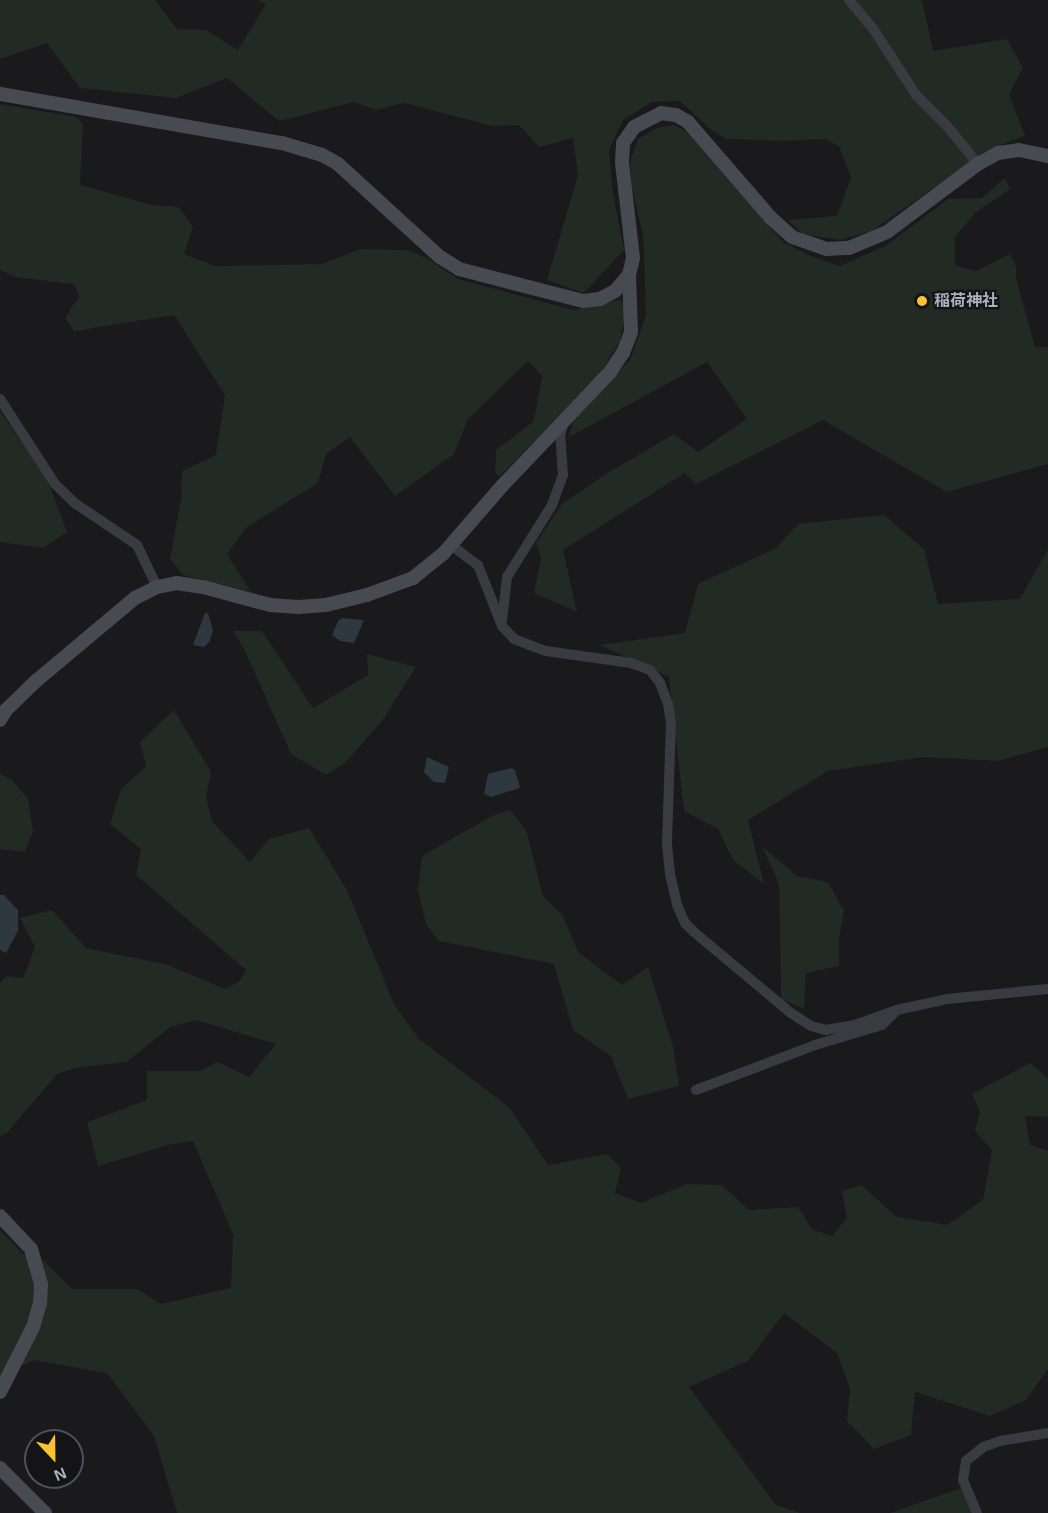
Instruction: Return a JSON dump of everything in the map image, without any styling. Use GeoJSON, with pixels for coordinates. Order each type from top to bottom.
{"type":"FeatureCollection","features":[{"type":"Feature","properties":{"kind":"street"},"geometry":{"type":"LineString","coordinates":[[849,0],[874,30],[916,95],[947,126],[978,164]]}},
{"type":"Feature","properties":{"kind":"street"},"geometry":{"type":"LineString","coordinates":[[0,94],[282,143],[322,154],[338,164],[440,257],[471,272],[583,301],[600,299],[615,291],[629,275]]}},
{"type":"Feature","properties":{"kind":"street"},"geometry":{"type":"LineString","coordinates":[[2,714],[135,598],[157,587],[177,583],[203,587],[270,605],[326,604],[367,595],[413,578],[451,544],[609,372],[623,353],[631,332],[629,275],[633,258],[622,163],[623,143],[634,127],[660,113],[676,115],[688,122],[771,218],[792,237],[827,249],[849,248],[887,232],[978,164],[998,153],[1018,150],[1048,156]]}},
{"type":"Feature","properties":{"kind":"street"},"geometry":{"type":"LineString","coordinates":[[0,399],[55,484],[76,504],[137,545],[157,587]]}},
{"type":"Feature","properties":{"kind":"street"},"geometry":{"type":"LineString","coordinates":[[501,626],[507,577],[552,505],[563,475],[560,436],[564,421]]}},
{"type":"Feature","properties":{"kind":"street"},"geometry":{"type":"LineString","coordinates":[[451,544],[478,565],[501,626],[514,639],[530,647],[631,663],[650,670],[660,683],[668,704],[671,722],[668,845],[669,874],[677,905],[685,923],[694,932],[791,1013],[811,1026],[826,1030],[855,1025],[897,1010],[947,999],[1048,989]]}},
{"type":"Feature","properties":{"kind":"street"},"geometry":{"type":"LineString","coordinates":[[696,1090],[815,1044],[882,1025],[897,1010]]}},
{"type":"Feature","properties":{"kind":"street"},"geometry":{"type":"LineString","coordinates":[[0,1216],[31,1249],[41,1285],[40,1303],[33,1327],[0,1392]]}},
{"type":"Feature","properties":{"kind":"street"},"geometry":{"type":"LineString","coordinates":[[977,1513],[963,1480],[966,1461],[991,1444],[1048,1433]]}},
{"type":"Feature","properties":{"kind":"street"},"geometry":{"type":"LineString","coordinates":[[0,1468],[45,1513]]}},
{"type":"Feature","properties":{"kind":"shaded area"},"geometry":{"type":"Polygon","coordinates":[[[0,0],[155,0],[177,29],[206,30],[238,50],[266,4],[257,0],[922,0],[933,51],[1007,39],[1023,68],[1009,94],[1025,136],[987,150],[872,231],[840,240],[803,234],[788,220],[837,216],[851,177],[839,146],[825,139],[784,141],[726,139],[709,128],[680,101],[652,102],[623,120],[609,150],[613,194],[624,250],[584,293],[547,280],[578,175],[573,138],[539,147],[519,125],[493,126],[404,103],[376,110],[354,102],[279,121],[227,78],[176,98],[80,88],[47,43],[0,59],[0,0]]]}},
{"type":"Feature","properties":{"kind":"shaded area"},"geometry":{"type":"Polygon","coordinates":[[[0,104],[76,117],[83,124],[80,185],[152,205],[179,207],[193,227],[184,254],[215,266],[322,264],[360,249],[408,250],[428,259],[458,279],[573,310],[621,299],[625,314],[620,341],[600,374],[500,476],[495,474],[496,450],[534,421],[542,376],[528,361],[468,419],[454,454],[395,496],[350,437],[326,454],[318,483],[247,527],[227,554],[251,592],[183,575],[170,559],[181,499],[182,471],[216,455],[225,395],[174,315],[74,331],[65,318],[79,296],[74,284],[15,277],[0,270],[0,104]]]}},
{"type":"Feature","properties":{"kind":"shaded area"},"geometry":{"type":"Polygon","coordinates":[[[674,125],[689,133],[783,242],[811,256],[840,266],[887,245],[948,199],[982,198],[1005,178],[1010,189],[975,213],[955,237],[955,265],[976,271],[1010,254],[1016,266],[1016,278],[1035,347],[1048,347],[1048,464],[947,492],[823,420],[696,484],[685,473],[563,550],[577,612],[534,593],[541,558],[536,543],[562,504],[606,474],[674,434],[698,452],[747,419],[707,362],[569,437],[574,417],[630,360],[646,315],[643,234],[632,189],[630,162],[638,139],[657,128],[674,125]]]}},
{"type":"Feature","properties":{"kind":"shaded area"},"geometry":{"type":"Polygon","coordinates":[[[0,411],[47,479],[67,532],[43,548],[0,542],[0,411]]]}},
{"type":"Feature","properties":{"kind":"shaded area"},"geometry":{"type":"Polygon","coordinates":[[[884,515],[924,549],[938,604],[1020,599],[1048,549],[1048,747],[997,761],[923,757],[828,771],[748,820],[764,884],[733,860],[718,829],[684,811],[669,677],[600,645],[685,633],[698,584],[776,548],[798,524],[884,515]]]}},
{"type":"Feature","properties":{"kind":"shaded area"},"geometry":{"type":"Polygon","coordinates":[[[205,613],[208,613],[213,630],[210,641],[204,647],[193,645],[205,613]]]}},
{"type":"Feature","properties":{"kind":"shaded area"},"geometry":{"type":"Polygon","coordinates":[[[342,618],[364,620],[354,643],[340,641],[332,635],[338,621],[342,618]]]}},
{"type":"Feature","properties":{"kind":"shaded area"},"geometry":{"type":"Polygon","coordinates":[[[233,631],[262,631],[313,708],[368,675],[367,654],[416,667],[383,720],[345,763],[326,775],[291,754],[245,651],[233,631]]]}},
{"type":"Feature","properties":{"kind":"shaded area"},"geometry":{"type":"Polygon","coordinates":[[[174,710],[211,772],[206,797],[212,821],[250,862],[269,839],[309,828],[347,890],[394,1004],[419,1039],[509,1107],[548,1165],[607,1154],[621,1168],[615,1193],[641,1203],[687,1184],[722,1185],[749,1210],[798,1207],[812,1229],[832,1236],[847,1218],[842,1191],[861,1185],[897,1217],[947,1225],[983,1200],[992,1150],[975,1131],[980,1112],[972,1094],[1030,1063],[1048,1079],[1048,1117],[1025,1116],[1030,1145],[1048,1151],[1048,1369],[1026,1400],[990,1416],[915,1392],[911,1435],[874,1449],[847,1421],[850,1389],[837,1353],[784,1313],[748,1361],[689,1387],[776,1505],[800,1513],[177,1513],[154,1436],[107,1373],[33,1360],[0,1377],[0,1230],[23,1254],[44,1261],[72,1289],[137,1289],[161,1304],[231,1288],[233,1234],[193,1141],[168,1145],[98,1166],[87,1122],[147,1100],[147,1071],[199,1071],[218,1062],[249,1077],[276,1044],[196,1020],[170,1027],[127,1062],[75,1068],[57,1074],[7,1133],[0,1136],[0,983],[6,976],[23,978],[35,947],[20,918],[52,910],[86,948],[168,965],[225,989],[239,982],[246,970],[136,875],[141,849],[110,824],[121,789],[146,766],[140,742],[174,710]]]}},
{"type":"Feature","properties":{"kind":"shaded area"},"geometry":{"type":"Polygon","coordinates":[[[427,757],[449,767],[445,783],[434,782],[424,772],[427,757]]]}},
{"type":"Feature","properties":{"kind":"shaded area"},"geometry":{"type":"Polygon","coordinates":[[[511,768],[515,770],[520,788],[491,797],[484,794],[488,774],[511,768]]]}},
{"type":"Feature","properties":{"kind":"shaded area"},"geometry":{"type":"Polygon","coordinates":[[[0,774],[11,779],[28,799],[33,831],[25,852],[0,849],[0,774]]]}},
{"type":"Feature","properties":{"kind":"shaded area"},"geometry":{"type":"Polygon","coordinates":[[[510,810],[526,830],[543,896],[563,916],[578,952],[622,985],[648,967],[673,1046],[679,1086],[628,1099],[611,1056],[573,1030],[554,964],[439,941],[426,924],[418,890],[422,856],[492,816],[510,810]]]}},
{"type":"Feature","properties":{"kind":"shaded area"},"geometry":{"type":"Polygon","coordinates":[[[762,846],[797,876],[828,882],[844,911],[839,937],[839,966],[806,973],[804,1009],[781,999],[779,884],[762,846]]]}},
{"type":"Feature","properties":{"kind":"shaded area"},"geometry":{"type":"Polygon","coordinates":[[[0,895],[4,895],[18,910],[18,931],[6,953],[0,950],[0,895]]]}},
{"type":"Feature","properties":{"kind":"shaded area"},"geometry":{"type":"Polygon","coordinates":[[[961,1488],[981,1513],[890,1513],[961,1488]]]}},
{"type":"Feature","properties":{"kind":"place","name":"稲荷神社"},"geometry":{"type":"Point","coordinates":[922,301]}}]}
